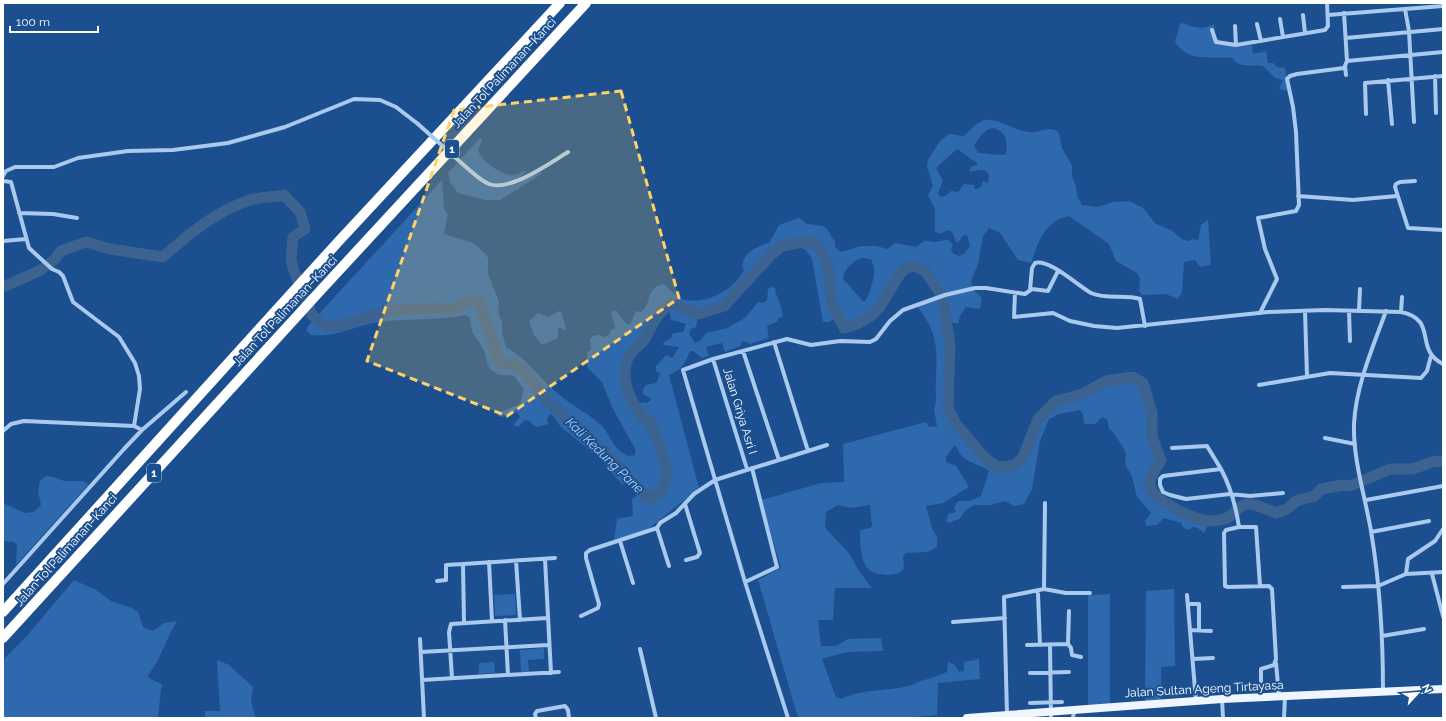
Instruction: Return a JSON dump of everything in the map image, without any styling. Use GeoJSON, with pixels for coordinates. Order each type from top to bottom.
{"type":"FeatureCollection","features":[{"type":"Feature","properties":{"kind":"highway","name":"Jalan Tol Palimanan–Kanci"},"geometry":{"type":"LineString","coordinates":[[3,612],[294,292],[560,3]]}},
{"type":"Feature","properties":{"kind":"highway","name":"Jalan Tol Palimanan–Kanci"},"geometry":{"type":"LineString","coordinates":[[3,638],[317,294],[586,3]]}},
{"type":"Feature","properties":{"kind":"main road","name":"Jalan Sultan Ageng Tirtayasa"},"geometry":{"type":"LineString","coordinates":[[967,718],[1050,711],[1074,715],[1196,701],[1222,701],[1383,691],[1443,689]]}},
{"type":"Feature","properties":{"kind":"street"},"geometry":{"type":"LineString","coordinates":[[1212,30],[1216,42],[1236,45],[1325,30],[1328,26],[1327,3]]}},
{"type":"Feature","properties":{"kind":"street"},"geometry":{"type":"LineString","coordinates":[[1328,15],[1443,6]]}},
{"type":"Feature","properties":{"kind":"street"},"geometry":{"type":"LineString","coordinates":[[1405,9],[1410,55],[1410,78],[1414,122]]}},
{"type":"Feature","properties":{"kind":"street"},"geometry":{"type":"LineString","coordinates":[[1344,13],[1346,75]]}},
{"type":"Feature","properties":{"kind":"street"},"geometry":{"type":"LineString","coordinates":[[1303,15],[1305,33]]}},
{"type":"Feature","properties":{"kind":"street"},"geometry":{"type":"LineString","coordinates":[[1280,19],[1283,38]]}},
{"type":"Feature","properties":{"kind":"street"},"geometry":{"type":"LineString","coordinates":[[1257,24],[1261,41]]}},
{"type":"Feature","properties":{"kind":"street"},"geometry":{"type":"LineString","coordinates":[[1234,26],[1236,45]]}},
{"type":"Feature","properties":{"kind":"street"},"geometry":{"type":"LineString","coordinates":[[1346,38],[1408,31],[1443,29]]}},
{"type":"Feature","properties":{"kind":"street"},"geometry":{"type":"LineString","coordinates":[[1260,313],[1277,279],[1265,249],[1258,218],[1296,211],[1299,205],[1294,107],[1287,80],[1290,76],[1297,74],[1342,69],[1346,63],[1443,52]]}},
{"type":"Feature","properties":{"kind":"street"},"geometry":{"type":"LineString","coordinates":[[1434,76],[1436,113]]}},
{"type":"Feature","properties":{"kind":"street"},"geometry":{"type":"LineString","coordinates":[[1366,114],[1364,82],[1443,76]]}},
{"type":"Feature","properties":{"kind":"street"},"geometry":{"type":"LineString","coordinates":[[1388,80],[1392,124]]}},
{"type":"Feature","properties":{"kind":"street"},"geometry":{"type":"LineString","coordinates":[[3,176],[6,171],[15,167],[54,167],[78,158],[128,151],[173,150],[228,143],[285,127],[354,99],[380,100],[396,107],[418,124],[467,168],[490,185],[501,186],[527,176],[568,152]]}},
{"type":"Feature","properties":{"kind":"street"},"geometry":{"type":"LineString","coordinates":[[3,181],[9,180],[11,182],[26,239],[30,248],[52,269],[59,272],[63,276],[74,302],[119,337],[136,363],[140,389],[134,426]]}},
{"type":"Feature","properties":{"kind":"street"},"geometry":{"type":"LineString","coordinates":[[1415,181],[1397,184],[1395,187],[1408,228],[1443,230]]}},
{"type":"Feature","properties":{"kind":"street"},"geometry":{"type":"LineString","coordinates":[[1298,196],[1353,200],[1397,196]]}},
{"type":"Feature","properties":{"kind":"street"},"geometry":{"type":"LineString","coordinates":[[19,214],[53,214],[77,218]]}},
{"type":"Feature","properties":{"kind":"street"},"geometry":{"type":"LineString","coordinates":[[3,241],[26,239]]}},
{"type":"Feature","properties":{"kind":"street"},"geometry":{"type":"LineString","coordinates":[[1030,290],[1032,268],[1035,263],[1044,263],[1091,292],[1101,296],[1140,299],[1145,326]]}},
{"type":"Feature","properties":{"kind":"street"},"geometry":{"type":"LineString","coordinates":[[788,718],[745,582],[683,373],[686,368],[787,339],[811,345],[840,341],[870,342],[878,336],[898,313],[932,299],[974,288],[986,288],[1025,294],[1030,290],[1049,290],[1058,271]]}},
{"type":"Feature","properties":{"kind":"street"},"geometry":{"type":"LineString","coordinates":[[1359,310],[1360,289]]}},
{"type":"Feature","properties":{"kind":"street"},"geometry":{"type":"LineString","coordinates":[[1015,293],[1014,317],[1053,314],[1070,321],[1108,328],[1145,326],[1260,313],[1349,310],[1400,312],[1411,314],[1419,319],[1424,329],[1431,356],[1427,371],[1421,378],[1335,373],[1307,376],[1259,385]]}},
{"type":"Feature","properties":{"kind":"street"},"geometry":{"type":"LineString","coordinates":[[1400,312],[1402,297]]}},
{"type":"Feature","properties":{"kind":"street"},"geometry":{"type":"LineString","coordinates":[[1349,310],[1350,341]]}},
{"type":"Feature","properties":{"kind":"street"},"geometry":{"type":"LineString","coordinates":[[1305,311],[1307,376]]}},
{"type":"Feature","properties":{"kind":"street"},"geometry":{"type":"LineString","coordinates":[[1383,691],[1382,636],[1378,586],[1366,500],[1355,444],[1354,425],[1357,400],[1364,375],[1386,311]]}},
{"type":"Feature","properties":{"kind":"street"},"geometry":{"type":"LineString","coordinates":[[774,342],[808,451]]}},
{"type":"Feature","properties":{"kind":"street"},"geometry":{"type":"LineString","coordinates":[[743,351],[778,460]]}},
{"type":"Feature","properties":{"kind":"street"},"geometry":{"type":"LineString","coordinates":[[1431,356],[1443,364]]}},
{"type":"Feature","properties":{"kind":"street","name":"Jalan Griya Asri I"},"geometry":{"type":"LineString","coordinates":[[713,359],[750,469],[777,567],[745,582]]}},
{"type":"Feature","properties":{"kind":"street"},"geometry":{"type":"LineString","coordinates":[[3,584],[90,485],[142,430],[186,392]]}},
{"type":"Feature","properties":{"kind":"street"},"geometry":{"type":"LineString","coordinates":[[3,431],[11,424],[24,421],[134,426],[142,430]]}},
{"type":"Feature","properties":{"kind":"street"},"geometry":{"type":"LineString","coordinates":[[1325,438],[1355,444]]}},
{"type":"Feature","properties":{"kind":"street"},"geometry":{"type":"LineString","coordinates":[[581,616],[598,608],[600,604],[586,558],[586,553],[594,548],[657,528],[685,504],[694,494],[715,480],[827,445]]}},
{"type":"Feature","properties":{"kind":"street"},"geometry":{"type":"LineString","coordinates":[[1172,448],[1206,446],[1221,468],[1234,503],[1239,525]]}},
{"type":"Feature","properties":{"kind":"street"},"geometry":{"type":"LineString","coordinates":[[1221,468],[1163,476],[1159,482],[1163,492],[1170,496],[1186,499],[1230,494],[1250,496],[1283,493]]}},
{"type":"Feature","properties":{"kind":"street"},"geometry":{"type":"LineString","coordinates":[[1366,500],[1443,486]]}},
{"type":"Feature","properties":{"kind":"street"},"geometry":{"type":"LineString","coordinates":[[1044,589],[1045,503]]}},
{"type":"Feature","properties":{"kind":"street"},"geometry":{"type":"LineString","coordinates":[[685,504],[700,553],[697,556],[686,560]]}},
{"type":"Feature","properties":{"kind":"street"},"geometry":{"type":"LineString","coordinates":[[1371,532],[1429,521]]}},
{"type":"Feature","properties":{"kind":"street"},"geometry":{"type":"LineString","coordinates":[[1260,586],[1256,529],[1254,526],[1239,525],[1226,530],[1224,533],[1224,584],[1228,587],[1268,586],[1272,589],[1276,663],[1283,698],[1284,718]]}},
{"type":"Feature","properties":{"kind":"street"},"geometry":{"type":"LineString","coordinates":[[657,528],[669,566]]}},
{"type":"Feature","properties":{"kind":"street"},"geometry":{"type":"LineString","coordinates":[[1406,574],[1408,559],[1435,541],[1443,529]]}},
{"type":"Feature","properties":{"kind":"street"},"geometry":{"type":"LineString","coordinates":[[620,541],[633,583]]}},
{"type":"Feature","properties":{"kind":"street"},"geometry":{"type":"LineString","coordinates":[[437,581],[446,580],[446,565],[555,558]]}},
{"type":"Feature","properties":{"kind":"street"},"geometry":{"type":"LineString","coordinates":[[544,559],[548,645],[551,673]]}},
{"type":"Feature","properties":{"kind":"street"},"geometry":{"type":"LineString","coordinates":[[516,561],[520,620]]}},
{"type":"Feature","properties":{"kind":"street"},"geometry":{"type":"LineString","coordinates":[[489,562],[492,621]]}},
{"type":"Feature","properties":{"kind":"street"},"geometry":{"type":"LineString","coordinates":[[463,564],[464,622]]}},
{"type":"Feature","properties":{"kind":"street"},"geometry":{"type":"LineString","coordinates":[[1343,587],[1378,586],[1406,574],[1432,574],[1443,572]]}},
{"type":"Feature","properties":{"kind":"street"},"geometry":{"type":"LineString","coordinates":[[1432,574],[1443,616]]}},
{"type":"Feature","properties":{"kind":"street"},"geometry":{"type":"LineString","coordinates":[[1007,715],[1005,596],[1044,589],[1090,593]]}},
{"type":"Feature","properties":{"kind":"street"},"geometry":{"type":"LineString","coordinates":[[1038,594],[1040,645]]}},
{"type":"Feature","properties":{"kind":"street"},"geometry":{"type":"LineString","coordinates":[[1187,595],[1196,701]]}},
{"type":"Feature","properties":{"kind":"street"},"geometry":{"type":"LineString","coordinates":[[1188,604],[1199,604],[1198,630]]}},
{"type":"Feature","properties":{"kind":"street"},"geometry":{"type":"LineString","coordinates":[[1069,611],[1068,644],[1071,648],[1072,655],[1081,657]]}},
{"type":"Feature","properties":{"kind":"street"},"geometry":{"type":"LineString","coordinates":[[452,678],[449,627],[451,624],[547,618]]}},
{"type":"Feature","properties":{"kind":"street"},"geometry":{"type":"LineString","coordinates":[[953,622],[1005,618]]}},
{"type":"Feature","properties":{"kind":"street"},"geometry":{"type":"LineString","coordinates":[[506,620],[508,675]]}},
{"type":"Feature","properties":{"kind":"street"},"geometry":{"type":"LineString","coordinates":[[1382,636],[1424,629]]}},
{"type":"Feature","properties":{"kind":"street"},"geometry":{"type":"LineString","coordinates":[[1190,630],[1211,630]]}},
{"type":"Feature","properties":{"kind":"street"},"geometry":{"type":"LineString","coordinates":[[420,639],[424,718]]}},
{"type":"Feature","properties":{"kind":"street"},"geometry":{"type":"LineString","coordinates":[[1028,645],[1050,646],[1068,644]]}},
{"type":"Feature","properties":{"kind":"street"},"geometry":{"type":"LineString","coordinates":[[421,652],[548,645]]}},
{"type":"Feature","properties":{"kind":"street"},"geometry":{"type":"LineString","coordinates":[[1050,646],[1050,711]]}},
{"type":"Feature","properties":{"kind":"street"},"geometry":{"type":"LineString","coordinates":[[640,649],[656,718]]}},
{"type":"Feature","properties":{"kind":"street"},"geometry":{"type":"LineString","coordinates":[[1193,659],[1212,658]]}},
{"type":"Feature","properties":{"kind":"street"},"geometry":{"type":"LineString","coordinates":[[1261,698],[1261,669],[1276,663]]}},
{"type":"Feature","properties":{"kind":"street"},"geometry":{"type":"LineString","coordinates":[[422,680],[559,672]]}},
{"type":"Feature","properties":{"kind":"street"},"geometry":{"type":"LineString","coordinates":[[1030,673],[1069,672]]}},
{"type":"Feature","properties":{"kind":"street"},"geometry":{"type":"LineString","coordinates":[[1222,701],[1223,718]]}},
{"type":"Feature","properties":{"kind":"street"},"geometry":{"type":"LineString","coordinates":[[1030,702],[1050,711]]}},
{"type":"Feature","properties":{"kind":"street"},"geometry":{"type":"LineString","coordinates":[[1050,711],[1062,702]]}},
{"type":"Feature","properties":{"kind":"street"},"geometry":{"type":"LineString","coordinates":[[536,718],[535,714],[538,712],[565,706],[568,710],[569,718]]}},
{"type":"Feature","properties":{"kind":"highlighted area"},"geometry":{"type":"Polygon","coordinates":[[[621,91],[679,298],[507,416],[367,361],[454,110],[621,91]]]}},
{"type":"Feature","properties":{"kind":"shaded area"},"geometry":{"type":"Polygon","coordinates":[[[1183,23],[1198,28],[1214,24],[1216,38],[1237,47],[1252,45],[1253,54],[1266,51],[1268,63],[1273,63],[1277,67],[1285,68],[1289,91],[1279,89],[1283,80],[1275,78],[1263,66],[1242,65],[1233,58],[1201,57],[1187,53],[1175,42],[1180,24],[1183,23]]]}},
{"type":"Feature","properties":{"kind":"shaded area"},"geometry":{"type":"Polygon","coordinates":[[[984,120],[990,120],[1030,132],[1048,129],[1055,130],[1059,133],[1062,148],[1072,166],[1072,176],[1076,186],[1077,196],[1082,205],[1098,207],[1113,202],[1129,201],[1143,208],[1156,224],[1171,230],[1183,240],[1188,241],[1193,239],[1198,241],[1201,225],[1208,220],[1211,265],[1200,267],[1195,260],[1184,262],[1182,292],[1178,299],[1166,294],[1142,295],[1139,291],[1140,278],[1137,273],[1116,261],[1109,244],[1069,216],[1054,223],[1043,234],[1031,263],[1018,260],[1000,233],[989,228],[983,236],[978,264],[971,281],[973,289],[982,298],[980,309],[966,307],[960,316],[958,324],[950,322],[940,288],[930,274],[924,269],[910,265],[897,274],[878,305],[870,314],[858,321],[845,325],[834,303],[831,272],[826,255],[820,245],[808,238],[781,244],[770,253],[722,304],[698,311],[673,301],[663,307],[652,321],[642,339],[626,356],[623,382],[627,396],[642,421],[648,422],[660,451],[664,470],[662,480],[658,488],[650,496],[643,491],[609,454],[548,398],[525,369],[515,362],[503,362],[499,355],[480,300],[469,299],[451,307],[437,306],[391,308],[339,324],[326,324],[317,316],[442,180],[444,209],[448,214],[444,234],[473,243],[485,253],[488,258],[488,274],[499,302],[498,312],[502,322],[502,333],[506,347],[528,364],[547,384],[566,400],[599,423],[620,451],[629,456],[635,455],[635,449],[612,407],[602,382],[587,367],[587,352],[591,350],[590,339],[597,335],[604,337],[609,335],[611,330],[615,328],[611,312],[616,310],[625,323],[630,325],[636,311],[641,312],[647,305],[653,289],[663,284],[678,297],[689,300],[708,299],[717,295],[739,278],[744,270],[742,265],[744,260],[752,250],[769,243],[779,225],[799,218],[807,224],[823,226],[827,229],[835,242],[835,247],[841,252],[861,246],[877,246],[887,249],[895,243],[916,247],[924,241],[937,242],[948,240],[953,245],[951,250],[954,254],[959,256],[964,254],[970,246],[967,235],[962,236],[961,240],[956,243],[953,233],[948,230],[939,234],[935,231],[935,209],[928,195],[933,186],[927,166],[928,160],[940,141],[949,134],[964,136],[975,125],[984,120]],[[991,128],[982,134],[974,146],[978,153],[997,155],[1006,154],[1007,145],[1004,135],[994,128],[991,128]],[[957,149],[936,168],[943,181],[938,193],[940,197],[945,196],[951,191],[958,192],[964,184],[975,185],[974,188],[977,189],[981,187],[983,181],[988,183],[989,175],[983,170],[970,172],[970,167],[977,165],[977,163],[957,149]],[[859,259],[847,268],[843,279],[864,302],[868,296],[874,277],[874,268],[871,259],[859,259]]]}},
{"type":"Feature","properties":{"kind":"shaded area"},"geometry":{"type":"Polygon","coordinates":[[[480,138],[482,140],[478,150],[483,159],[493,167],[510,175],[527,171],[519,178],[507,184],[507,186],[517,184],[534,175],[543,173],[500,200],[486,200],[458,193],[450,182],[448,173],[480,138]]]}},
{"type":"Feature","properties":{"kind":"shaded area"},"geometry":{"type":"Polygon","coordinates":[[[807,243],[817,248],[822,257],[827,273],[830,304],[837,320],[835,319],[828,322],[823,322],[812,259],[806,250],[796,246],[807,243]]]}},
{"type":"Feature","properties":{"kind":"shaded area"},"geometry":{"type":"Polygon","coordinates":[[[772,287],[775,288],[783,317],[778,318],[778,321],[767,326],[769,338],[750,344],[743,341],[740,346],[725,352],[722,343],[706,347],[709,356],[702,358],[693,351],[690,351],[682,366],[677,371],[669,375],[699,488],[646,531],[614,540],[617,519],[633,516],[632,499],[640,494],[650,501],[663,491],[667,483],[668,464],[662,445],[651,418],[645,417],[637,407],[642,402],[647,403],[651,400],[643,394],[643,390],[646,385],[656,383],[660,374],[656,371],[656,366],[666,355],[672,358],[679,347],[663,345],[663,343],[671,338],[673,333],[683,332],[686,324],[671,320],[669,310],[672,306],[698,316],[696,327],[691,329],[689,334],[695,343],[700,341],[706,333],[727,328],[745,318],[758,302],[763,303],[767,300],[768,289],[772,287]]]}},
{"type":"Feature","properties":{"kind":"shaded area"},"geometry":{"type":"Polygon","coordinates":[[[940,297],[947,344],[945,408],[954,425],[984,460],[995,468],[1005,469],[1016,467],[1025,458],[1040,420],[1057,403],[1081,397],[1107,383],[1132,379],[1141,384],[1150,413],[1150,438],[1158,461],[1149,477],[1149,490],[1154,497],[1172,509],[1192,518],[1209,523],[1204,533],[1198,528],[1193,527],[1189,530],[1184,528],[1181,523],[1164,518],[1157,525],[1146,526],[1145,521],[1151,513],[1137,497],[1132,477],[1125,464],[1126,454],[1113,432],[1109,429],[1107,419],[1102,417],[1095,424],[1084,424],[1083,415],[1080,410],[1059,414],[1049,419],[1040,441],[1032,489],[1024,504],[1014,506],[1005,501],[990,505],[974,505],[965,511],[959,519],[949,523],[946,521],[948,514],[956,512],[954,507],[958,501],[969,501],[981,496],[989,471],[963,457],[955,445],[946,457],[946,462],[956,466],[969,487],[943,503],[926,506],[932,528],[937,537],[937,547],[928,552],[907,553],[903,556],[904,566],[900,572],[888,575],[878,574],[867,568],[861,552],[860,530],[870,528],[872,526],[870,505],[850,508],[838,505],[826,512],[825,526],[827,530],[849,553],[859,571],[872,588],[835,588],[833,620],[818,620],[821,646],[836,646],[848,639],[881,638],[883,651],[847,652],[822,659],[836,697],[842,699],[857,693],[910,686],[947,672],[948,662],[955,665],[959,672],[964,671],[964,662],[979,659],[980,679],[938,683],[937,715],[907,718],[798,718],[758,580],[781,568],[761,500],[821,483],[844,482],[843,444],[926,422],[929,427],[937,426],[934,409],[936,401],[935,341],[932,330],[926,318],[917,306],[940,297]]]}},
{"type":"Feature","properties":{"kind":"shaded area"},"geometry":{"type":"Polygon","coordinates":[[[470,304],[478,304],[495,357],[501,366],[514,366],[522,373],[545,401],[606,457],[630,484],[622,484],[598,457],[560,426],[550,414],[547,419],[548,424],[538,427],[533,425],[530,421],[525,420],[518,427],[513,425],[520,417],[517,412],[502,417],[497,416],[501,412],[520,404],[524,389],[514,376],[502,375],[492,371],[487,362],[483,349],[471,329],[470,318],[465,315],[444,318],[380,322],[329,335],[311,335],[307,331],[307,327],[314,319],[324,328],[339,328],[391,312],[436,310],[451,312],[470,304]]]}},
{"type":"Feature","properties":{"kind":"shaded area"},"geometry":{"type":"Polygon","coordinates":[[[559,311],[562,313],[566,329],[565,331],[558,327],[558,338],[542,345],[534,335],[529,321],[538,313],[548,317],[559,311]]]}},
{"type":"Feature","properties":{"kind":"shaded area"},"geometry":{"type":"Polygon","coordinates":[[[46,476],[51,476],[64,481],[81,481],[88,485],[16,565],[17,545],[14,542],[3,541],[3,503],[25,513],[34,512],[41,505],[38,491],[40,481],[46,476]]]}},
{"type":"Feature","properties":{"kind":"shaded area"},"geometry":{"type":"Polygon","coordinates":[[[74,580],[96,590],[111,601],[132,608],[138,612],[143,627],[153,631],[164,623],[177,621],[153,669],[148,675],[149,678],[163,685],[161,688],[158,718],[3,718],[3,660],[26,637],[74,580]]]}},
{"type":"Feature","properties":{"kind":"shaded area"},"geometry":{"type":"Polygon","coordinates":[[[1174,589],[1175,666],[1161,667],[1161,700],[1145,701],[1146,591],[1174,589]]]}},
{"type":"Feature","properties":{"kind":"shaded area"},"geometry":{"type":"Polygon","coordinates":[[[515,594],[516,615],[495,616],[494,595],[515,594]]]}},
{"type":"Feature","properties":{"kind":"shaded area"},"geometry":{"type":"Polygon","coordinates":[[[1110,594],[1110,704],[1088,706],[1088,595],[1110,594]]]}},
{"type":"Feature","properties":{"kind":"shaded area"},"geometry":{"type":"Polygon","coordinates":[[[544,648],[544,659],[528,660],[529,672],[521,672],[520,650],[544,648]]]}},
{"type":"Feature","properties":{"kind":"shaded area"},"geometry":{"type":"Polygon","coordinates":[[[217,660],[229,665],[253,687],[251,702],[256,718],[205,718],[205,711],[220,711],[217,660]]]}},
{"type":"Feature","properties":{"kind":"shaded area"},"geometry":{"type":"Polygon","coordinates":[[[494,662],[495,673],[479,674],[479,663],[494,662]]]}},
{"type":"Feature","properties":{"kind":"waterway","name":"Kali Kedung Pane"},"geometry":{"type":"LineString","coordinates":[[3,287],[41,270],[54,260],[61,251],[86,242],[110,249],[163,257],[193,232],[226,210],[250,200],[284,195],[300,212],[305,229],[293,237],[291,260],[294,271],[312,315],[325,326],[339,326],[391,310],[437,308],[451,310],[469,301],[479,302],[497,356],[502,364],[514,364],[524,371],[546,400],[608,455],[641,492],[650,499],[659,492],[664,484],[666,476],[665,466],[660,446],[649,420],[644,419],[639,412],[628,390],[625,374],[629,355],[644,340],[656,318],[667,306],[672,304],[698,314],[724,306],[771,255],[782,246],[807,241],[818,246],[824,256],[829,272],[832,304],[844,328],[857,324],[871,316],[879,308],[900,274],[906,268],[915,266],[925,271],[942,296],[945,312],[950,344],[948,408],[956,424],[985,458],[996,466],[1005,467],[1015,465],[1023,457],[1038,419],[1056,401],[1080,395],[1106,381],[1133,377],[1143,383],[1152,413],[1152,437],[1161,461],[1151,476],[1150,486],[1153,492],[1167,504],[1175,509],[1202,520],[1211,521],[1225,519],[1246,504],[1256,505],[1276,513],[1287,509],[1296,501],[1315,496],[1321,489],[1343,485],[1350,486],[1390,469],[1413,469],[1432,462],[1443,461]]}}]}
